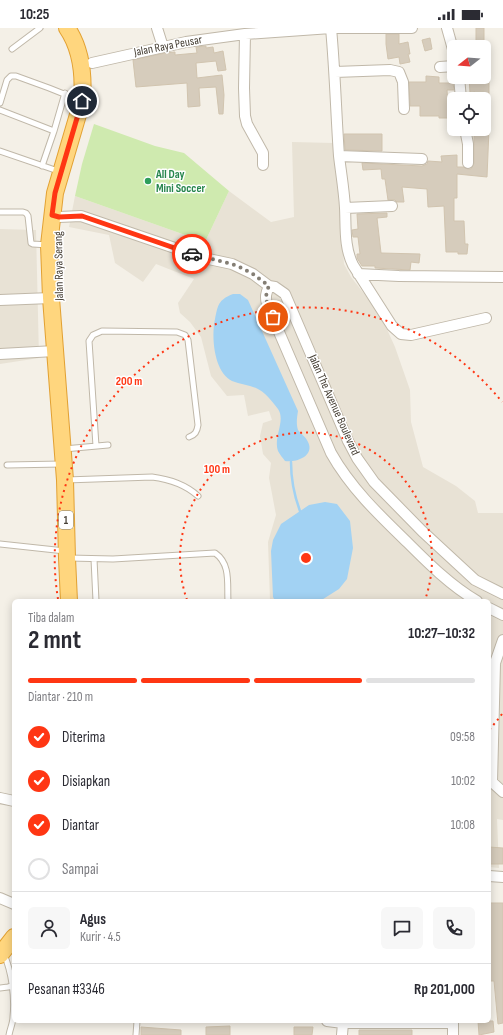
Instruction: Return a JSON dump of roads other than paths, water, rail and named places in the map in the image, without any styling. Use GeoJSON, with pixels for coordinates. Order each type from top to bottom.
{"type":"FeatureCollection","features":[{"type":"Feature","properties":{"kind":"highway","name":"Jalan Raya Serang"},"geometry":{"type":"LineString","coordinates":[[63,450],[68,412],[60,298],[55,193],[82,101],[83,86],[83,70],[78,52],[67,28]]}},
{"type":"Feature","properties":{"kind":"highway","name":"Jalan Raya Serang"},"geometry":{"type":"LineString","coordinates":[[69,599],[65,480],[50,298],[49,245],[56,216],[91,106],[94,73],[92,63],[78,28]]}},
{"type":"Feature","properties":{"kind":"highway"},"geometry":{"type":"LineString","coordinates":[[1,952],[12,939]]}},
{"type":"Feature","properties":{"kind":"street"},"geometry":{"type":"LineString","coordinates":[[158,28],[163,47]]}},
{"type":"Feature","properties":{"kind":"street","name":"Jalan Raya Peusar"},"geometry":{"type":"LineString","coordinates":[[92,63],[163,47],[212,33],[245,34],[331,28],[412,28]]}},
{"type":"Feature","properties":{"kind":"street"},"geometry":{"type":"LineString","coordinates":[[331,28],[335,72],[339,156],[348,251],[351,261],[392,326],[401,334],[411,335],[486,318]]}},
{"type":"Feature","properties":{"kind":"street"},"geometry":{"type":"LineString","coordinates":[[447,28],[450,40]]}},
{"type":"Feature","properties":{"kind":"street"},"geometry":{"type":"LineString","coordinates":[[245,34],[245,116],[247,124],[263,153],[263,165]]}},
{"type":"Feature","properties":{"kind":"street"},"geometry":{"type":"LineString","coordinates":[[440,67],[447,66]]}},
{"type":"Feature","properties":{"kind":"street"},"geometry":{"type":"LineString","coordinates":[[335,72],[390,70],[399,72],[403,82],[404,109]]}},
{"type":"Feature","properties":{"kind":"street"},"geometry":{"type":"LineString","coordinates":[[466,136],[468,163]]}},
{"type":"Feature","properties":{"kind":"street"},"geometry":{"type":"LineString","coordinates":[[339,156],[422,159]]}},
{"type":"Feature","properties":{"kind":"street"},"geometry":{"type":"LineString","coordinates":[[345,208],[392,206]]}},
{"type":"Feature","properties":{"kind":"street","name":"Jalan The Avenue Boulevard"},"geometry":{"type":"LineString","coordinates":[[56,216],[82,216],[204,258],[232,264],[253,274],[269,286],[275,287],[285,294],[348,441],[374,482],[422,530],[476,580],[503,594]]}},
{"type":"Feature","properties":{"kind":"street"},"geometry":{"type":"LineString","coordinates":[[358,274],[503,277]]}},
{"type":"Feature","properties":{"kind":"street","name":"Jalan The Avenue Boulevard"},"geometry":{"type":"LineString","coordinates":[[269,286],[265,298],[267,304],[331,453],[341,471],[360,494],[396,532],[465,594],[474,599]]}},
{"type":"Feature","properties":{"kind":"street"},"geometry":{"type":"LineString","coordinates":[[0,300],[50,298]]}},
{"type":"Feature","properties":{"kind":"street"},"geometry":{"type":"LineString","coordinates":[[0,354],[55,351]]}},
{"type":"Feature","properties":{"kind":"street"},"geometry":{"type":"LineString","coordinates":[[465,594],[476,580]]}},
{"type":"Feature","properties":{"kind":"street"},"geometry":{"type":"LineString","coordinates":[[491,609],[503,615]]}},
{"type":"Feature","properties":{"kind":"street"},"geometry":{"type":"LineString","coordinates":[[503,640],[495,663],[492,782],[503,792]]}},
{"type":"Feature","properties":{"kind":"street"},"geometry":{"type":"LineString","coordinates":[[0,798],[12,801]]}},
{"type":"Feature","properties":{"kind":"street"},"geometry":{"type":"LineString","coordinates":[[491,876],[503,877]]}},
{"type":"Feature","properties":{"kind":"street"},"geometry":{"type":"LineString","coordinates":[[0,898],[12,903]]}},
{"type":"Feature","properties":{"kind":"street"},"geometry":{"type":"LineString","coordinates":[[342,1035],[343,1023]]}},
{"type":"Feature","properties":{"kind":"street"},"geometry":{"type":"LineString","coordinates":[[453,1023],[453,1035]]}},
{"type":"Feature","properties":{"kind":"lane"},"geometry":{"type":"LineString","coordinates":[[12,49],[40,28]]}},
{"type":"Feature","properties":{"kind":"lane"},"geometry":{"type":"LineString","coordinates":[[0,103],[7,80],[11,76],[65,93],[82,101]]}},
{"type":"Feature","properties":{"kind":"lane"},"geometry":{"type":"LineString","coordinates":[[42,166],[65,93]]}},
{"type":"Feature","properties":{"kind":"lane"},"geometry":{"type":"LineString","coordinates":[[0,110],[54,131]]}},
{"type":"Feature","properties":{"kind":"lane"},"geometry":{"type":"LineString","coordinates":[[0,151],[61,172]]}},
{"type":"Feature","properties":{"kind":"lane"},"geometry":{"type":"LineString","coordinates":[[0,212],[26,213],[28,216],[31,243],[49,245]]}},
{"type":"Feature","properties":{"kind":"lane"},"geometry":{"type":"LineString","coordinates":[[96,446],[89,341],[93,335],[102,331],[177,332],[185,335],[188,340],[198,425],[197,431],[194,435],[189,437]]}},
{"type":"Feature","properties":{"kind":"lane"},"geometry":{"type":"LineString","coordinates":[[7,465],[63,450],[108,445]]}},
{"type":"Feature","properties":{"kind":"lane"},"geometry":{"type":"LineString","coordinates":[[65,480],[152,477],[164,479],[192,490],[198,496]]}},
{"type":"Feature","properties":{"kind":"lane"},"geometry":{"type":"LineString","coordinates":[[0,544],[94,559],[215,553],[221,557],[226,566],[228,599]]}},
{"type":"Feature","properties":{"kind":"lane"},"geometry":{"type":"LineString","coordinates":[[94,559],[96,599]]}},
{"type":"Feature","properties":{"kind":"lane"},"geometry":{"type":"LineString","coordinates":[[0,988],[8,988],[12,986],[7,961],[1,952]]}},
{"type":"Feature","properties":{"kind":"lane"},"geometry":{"type":"LineString","coordinates":[[9,1035],[12,1022]]}},
{"type":"Feature","properties":{"kind":"lane"},"geometry":{"type":"LineString","coordinates":[[136,1035],[138,1023]]}},
{"type":"Feature","properties":{"kind":"water"},"geometry":{"type":"Polygon","coordinates":[[[233,294],[240,294],[248,300],[298,411],[298,430],[308,442],[309,447],[307,455],[299,460],[285,461],[278,451],[277,440],[281,419],[278,409],[273,403],[259,390],[232,381],[221,370],[215,353],[213,335],[214,326],[218,307],[224,298],[233,294]]]}},
{"type":"Feature","properties":{"kind":"water"},"geometry":{"type":"Polygon","coordinates":[[[325,502],[337,504],[350,521],[353,548],[347,579],[339,589],[323,599],[274,599],[271,551],[273,540],[281,524],[309,505],[325,502]]]}},
{"type":"Feature","properties":{"kind":"waterway"},"geometry":{"type":"LineString","coordinates":[[291,462],[293,487],[300,511]]}},
{"type":"Feature","properties":{"kind":"place","name":"All Day Mini Soccer"},"geometry":{"type":"Point","coordinates":[148,181]}}]}
